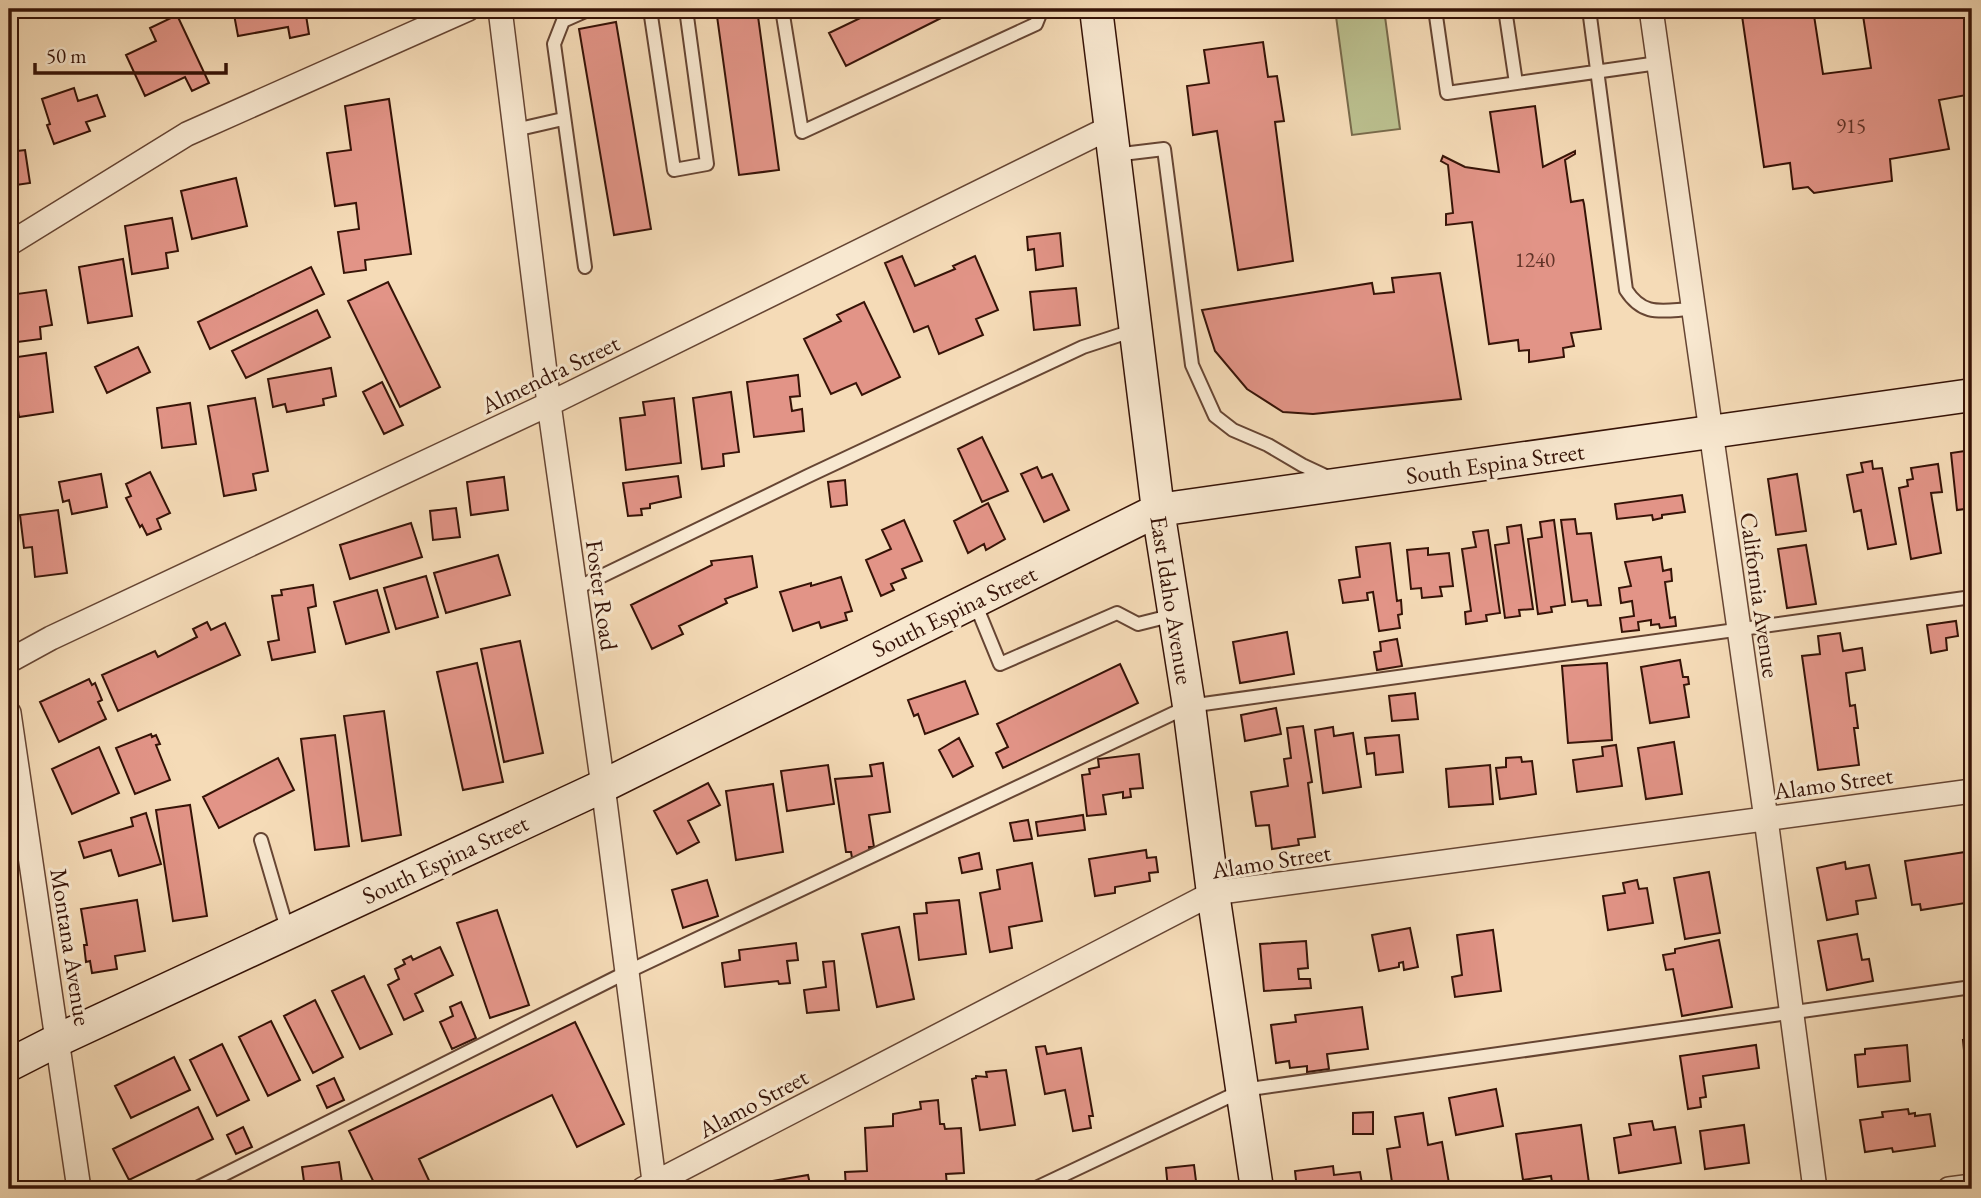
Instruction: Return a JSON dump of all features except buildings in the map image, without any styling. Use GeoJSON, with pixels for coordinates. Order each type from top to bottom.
{"type":"FeatureCollection","features":[{"type":"Feature","properties":{"kind":"street"},"geometry":{"type":"LineString","coordinates":[[9,244],[187,134],[468,9]]}},
{"type":"Feature","properties":{"kind":"street","name":"Foster Road"},"geometry":{"type":"LineString","coordinates":[[499,9],[549,404],[627,972],[651,1188]]}},
{"type":"Feature","properties":{"kind":"street","name":"East Idaho Avenue"},"geometry":{"type":"LineString","coordinates":[[1096,9],[1158,510],[1189,706],[1213,893],[1257,1189]]}},
{"type":"Feature","properties":{"kind":"street","name":"California Avenue"},"geometry":{"type":"LineString","coordinates":[[1651,9],[1766,819],[1815,1189]]}},
{"type":"Feature","properties":{"kind":"street","name":"Almendra Street"},"geometry":{"type":"LineString","coordinates":[[9,661],[51,638],[1113,141]]}},
{"type":"Feature","properties":{"kind":"street","name":"South Espina Street"},"geometry":{"type":"LineString","coordinates":[[9,1065],[603,786],[1158,510],[1972,395]]}},
{"type":"Feature","properties":{"kind":"street","name":"Montana Avenue"},"geometry":{"type":"LineString","coordinates":[[9,713],[79,1189]]}},
{"type":"Feature","properties":{"kind":"street","name":"Alamo Street"},"geometry":{"type":"LineString","coordinates":[[651,1188],[1213,893],[1972,791]]}},
{"type":"Feature","properties":{"kind":"street"},"geometry":{"type":"LineString","coordinates":[[1949,1189],[1972,1186]]}},
{"type":"Feature","properties":{"kind":"lane"},"geometry":{"type":"LineString","coordinates":[[585,267],[554,44],[562,15],[590,9]]}},
{"type":"Feature","properties":{"kind":"lane"},"geometry":{"type":"LineString","coordinates":[[656,9],[651,16],[674,170],[707,164],[686,9]]}},
{"type":"Feature","properties":{"kind":"lane"},"geometry":{"type":"LineString","coordinates":[[785,10],[802,132],[1036,24],[1042,9]]}},
{"type":"Feature","properties":{"kind":"lane"},"geometry":{"type":"LineString","coordinates":[[1435,9],[1447,93],[1658,62]]}},
{"type":"Feature","properties":{"kind":"lane"},"geometry":{"type":"LineString","coordinates":[[1505,9],[1516,83]]}},
{"type":"Feature","properties":{"kind":"lane"},"geometry":{"type":"LineString","coordinates":[[1589,9],[1626,290],[1633,302],[1648,311],[1693,309]]}},
{"type":"Feature","properties":{"kind":"lane"},"geometry":{"type":"LineString","coordinates":[[515,130],[563,119]]}},
{"type":"Feature","properties":{"kind":"lane"},"geometry":{"type":"LineString","coordinates":[[1113,141],[1164,149],[1192,365],[1216,416],[1233,430],[1268,445],[1302,466],[1345,484]]}},
{"type":"Feature","properties":{"kind":"lane"},"geometry":{"type":"LineString","coordinates":[[575,589],[1083,347],[1136,330]]}},
{"type":"Feature","properties":{"kind":"lane"},"geometry":{"type":"LineString","coordinates":[[195,1189],[627,972],[1189,706],[1972,597]]}},
{"type":"Feature","properties":{"kind":"lane"},"geometry":{"type":"LineString","coordinates":[[974,601],[1000,664],[1117,613],[1138,624],[1174,614]]}},
{"type":"Feature","properties":{"kind":"lane"},"geometry":{"type":"LineString","coordinates":[[261,840],[288,933]]}},
{"type":"Feature","properties":{"kind":"lane"},"geometry":{"type":"LineString","coordinates":[[1034,1189],[1242,1090],[1972,987]]}},
{"type":"Feature","properties":{"kind":"green space"},"geometry":{"type":"Polygon","coordinates":[[[1335,9],[1384,9],[1400,129],[1352,135],[1335,9]]]}}]}
